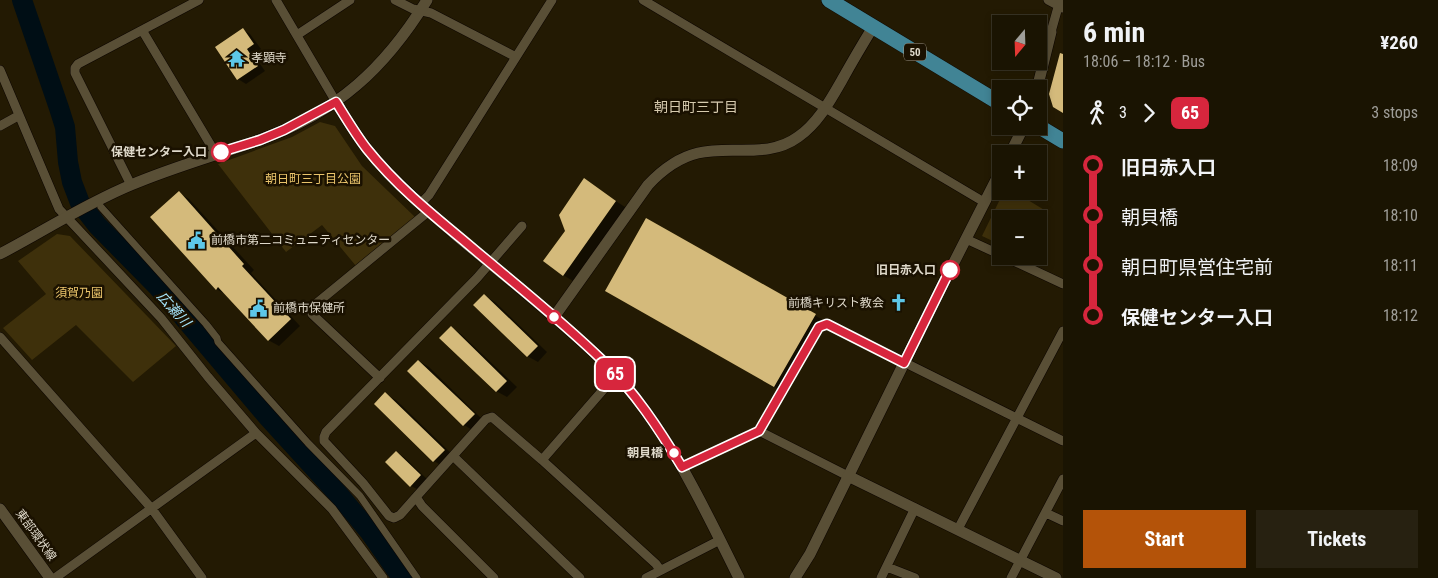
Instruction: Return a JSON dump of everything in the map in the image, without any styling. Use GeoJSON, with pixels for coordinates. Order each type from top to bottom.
{"type":"FeatureCollection","features":[{"type":"Feature","properties":{"kind":"highway","name":"50"},"geometry":{"type":"LineString","coordinates":[[829,0],[992,99]]}},
{"type":"Feature","properties":{"kind":"highway"},"geometry":{"type":"LineString","coordinates":[[1047,131],[1063,141]]}},
{"type":"Feature","properties":{"kind":"street"},"geometry":{"type":"LineString","coordinates":[[131,185],[75,72],[75,68],[78,64],[198,0]]}},
{"type":"Feature","properties":{"kind":"street"},"geometry":{"type":"LineString","coordinates":[[276,0],[336,102],[367,149],[392,177],[424,208],[592,351],[639,402],[661,432],[682,467],[739,578]]}},
{"type":"Feature","properties":{"kind":"street"},"geometry":{"type":"LineString","coordinates":[[297,35],[349,0]]}},
{"type":"Feature","properties":{"kind":"street"},"geometry":{"type":"LineString","coordinates":[[395,0],[420,11],[431,13],[516,57]]}},
{"type":"Feature","properties":{"kind":"street"},"geometry":{"type":"LineString","coordinates":[[0,254],[70,214],[96,205],[131,185],[268,137],[297,124],[336,102],[380,64],[401,40],[427,0]]}},
{"type":"Feature","properties":{"kind":"street"},"geometry":{"type":"LineString","coordinates":[[380,378],[312,314],[312,307],[424,208],[429,195],[552,0]]}},
{"type":"Feature","properties":{"kind":"street"},"geometry":{"type":"LineString","coordinates":[[643,0],[984,202]]}},
{"type":"Feature","properties":{"kind":"street"},"geometry":{"type":"LineString","coordinates":[[1039,80],[1060,5],[1048,0]]}},
{"type":"Feature","properties":{"kind":"street"},"geometry":{"type":"LineString","coordinates":[[554,317],[648,186],[662,170],[682,158],[699,153],[771,149],[797,138],[813,125],[825,108],[873,27]]}},
{"type":"Feature","properties":{"kind":"street"},"geometry":{"type":"LineString","coordinates":[[142,30],[216,154]]}},
{"type":"Feature","properties":{"kind":"street"},"geometry":{"type":"LineString","coordinates":[[0,70],[59,209],[70,214],[161,318],[256,433],[332,509],[353,535],[382,578]]}},
{"type":"Feature","properties":{"kind":"street"},"geometry":{"type":"LineString","coordinates":[[0,126],[18,116]]}},
{"type":"Feature","properties":{"kind":"street"},"geometry":{"type":"LineString","coordinates":[[795,578],[810,554],[992,187]]}},
{"type":"Feature","properties":{"kind":"street"},"geometry":{"type":"LineString","coordinates":[[96,205],[206,324],[218,342],[316,452],[360,496],[417,578]]}},
{"type":"Feature","properties":{"kind":"street"},"geometry":{"type":"LineString","coordinates":[[522,226],[490,263],[326,432],[324,442],[363,483],[392,518],[400,515],[486,419],[494,418],[656,564],[660,570]]}},
{"type":"Feature","properties":{"kind":"street"},"geometry":{"type":"LineString","coordinates":[[966,239],[992,251]]}},
{"type":"Feature","properties":{"kind":"street"},"geometry":{"type":"LineString","coordinates":[[1022,265],[1063,284]]}},
{"type":"Feature","properties":{"kind":"street"},"geometry":{"type":"LineString","coordinates":[[682,467],[759,431],[819,327],[827,324],[1063,441]]}},
{"type":"Feature","properties":{"kind":"street"},"geometry":{"type":"LineString","coordinates":[[958,529],[1063,331]]}},
{"type":"Feature","properties":{"kind":"street"},"geometry":{"type":"LineString","coordinates":[[0,337],[152,509],[202,578]]}},
{"type":"Feature","properties":{"kind":"street"},"geometry":{"type":"LineString","coordinates":[[542,460],[616,375]]}},
{"type":"Feature","properties":{"kind":"street"},"geometry":{"type":"LineString","coordinates":[[759,431],[1056,578]]}},
{"type":"Feature","properties":{"kind":"street"},"geometry":{"type":"LineString","coordinates":[[55,578],[256,433]]}},
{"type":"Feature","properties":{"kind":"street"},"geometry":{"type":"LineString","coordinates":[[453,456],[580,578]]}},
{"type":"Feature","properties":{"kind":"street"},"geometry":{"type":"LineString","coordinates":[[1011,578],[1063,479]]}},
{"type":"Feature","properties":{"kind":"street"},"geometry":{"type":"LineString","coordinates":[[416,497],[422,506],[494,578]]}},
{"type":"Feature","properties":{"kind":"street"},"geometry":{"type":"LineString","coordinates":[[881,578],[915,508]]}},
{"type":"Feature","properties":{"kind":"street","name":"東部環状線"},"geometry":{"type":"LineString","coordinates":[[0,509],[50,578]]}},
{"type":"Feature","properties":{"kind":"street"},"geometry":{"type":"LineString","coordinates":[[1046,513],[1063,522]]}},
{"type":"Feature","properties":{"kind":"street"},"geometry":{"type":"LineString","coordinates":[[646,578],[720,540]]}},
{"type":"Feature","properties":{"kind":"street"},"geometry":{"type":"LineString","coordinates":[[887,567],[915,578]]}},
{"type":"Feature","properties":{"kind":"green space","name":"朝日町三丁目公園"},"geometry":{"type":"Polygon","coordinates":[[[320,122],[335,126],[362,166],[415,217],[356,266],[322,225],[286,252],[218,164],[292,137],[320,122]]]}},
{"type":"Feature","properties":{"kind":"green space"},"geometry":{"type":"Polygon","coordinates":[[[1000,200],[1028,200],[1044,210],[995,210],[1000,200]]]}},
{"type":"Feature","properties":{"kind":"green space"},"geometry":{"type":"Polygon","coordinates":[[[992,216],[992,241],[982,236],[992,216]]]}},
{"type":"Feature","properties":{"kind":"green space","name":"須賀乃園"},"geometry":{"type":"Polygon","coordinates":[[[57,234],[70,236],[176,346],[133,382],[76,325],[32,360],[3,328],[46,294],[18,261],[57,234]]]}},
{"type":"Feature","properties":{"kind":"building","name":"孝顕寺"},"geometry":{"type":"Polygon","coordinates":[[[243,28],[254,44],[247,49],[258,66],[237,80],[215,47],[243,28]]]}},
{"type":"Feature","properties":{"kind":"building"},"geometry":{"type":"Polygon","coordinates":[[[1060,53],[1063,54],[1063,113],[1053,107],[1049,94],[1060,53]]]}},
{"type":"Feature","properties":{"kind":"building"},"geometry":{"type":"Polygon","coordinates":[[[584,178],[616,201],[563,276],[543,261],[565,231],[559,215],[584,178]]]}},
{"type":"Feature","properties":{"kind":"building","name":"前橋市第二コミュニティセンター"},"geometry":{"type":"Polygon","coordinates":[[[179,191],[244,264],[242,266],[291,319],[268,341],[218,287],[216,290],[150,217],[179,191]]]}},
{"type":"Feature","properties":{"kind":"building"},"geometry":{"type":"Polygon","coordinates":[[[646,218],[816,314],[774,387],[605,291],[646,218]]]}},
{"type":"Feature","properties":{"kind":"building"},"geometry":{"type":"Polygon","coordinates":[[[484,294],[538,346],[527,357],[473,305],[484,294]]]}},
{"type":"Feature","properties":{"kind":"building"},"geometry":{"type":"Polygon","coordinates":[[[451,326],[507,381],[496,392],[439,338],[451,326]]]}},
{"type":"Feature","properties":{"kind":"building"},"geometry":{"type":"Polygon","coordinates":[[[418,360],[475,414],[463,426],[407,371],[418,360]]]}},
{"type":"Feature","properties":{"kind":"building"},"geometry":{"type":"Polygon","coordinates":[[[385,392],[445,450],[433,462],[374,404],[385,392]]]}},
{"type":"Feature","properties":{"kind":"building"},"geometry":{"type":"Polygon","coordinates":[[[396,451],[421,475],[410,487],[385,462],[396,451]]]}},
{"type":"Feature","properties":{"kind":"waterway","name":"広瀬川"},"geometry":{"type":"LineString","coordinates":[[22,0],[65,127],[68,162],[72,182],[80,203],[97,225],[158,287],[267,416],[339,495],[369,531],[402,578]]}},
{"type":"Feature","properties":{"kind":"bus line","name":"65"},"geometry":{"type":"LineString","coordinates":[[221,152],[260,140],[284,130],[336,102],[367,149],[392,177],[420,204],[604,362],[639,402],[661,432],[682,467],[759,431],[819,327],[827,324],[904,363],[950,270]]}},
{"type":"Feature","properties":{"kind":"place","name":"孝顕寺"},"geometry":{"type":"Point","coordinates":[237,58]}},
{"type":"Feature","properties":{"kind":"place","name":"保健センター入口"},"geometry":{"type":"Point","coordinates":[221,152]}},
{"type":"Feature","properties":{"kind":"place","name":"前橋市第二コミュニティセンター"},"geometry":{"type":"Point","coordinates":[197,240]}},
{"type":"Feature","properties":{"kind":"place","name":"旧日赤入口"},"geometry":{"type":"Point","coordinates":[950,270]}},
{"type":"Feature","properties":{"kind":"place","name":"前橋キリスト教会"},"geometry":{"type":"Point","coordinates":[898,303]}},
{"type":"Feature","properties":{"kind":"place","name":"前橋市保健所"},"geometry":{"type":"Point","coordinates":[259,308]}},
{"type":"Feature","properties":{"kind":"place","name":"朝貝橋"},"geometry":{"type":"Point","coordinates":[674,453]}},
{"type":"Feature","properties":{"kind":"district","name":"朝日町三丁目"},"geometry":{"type":"Point","coordinates":[696,107]}}]}
